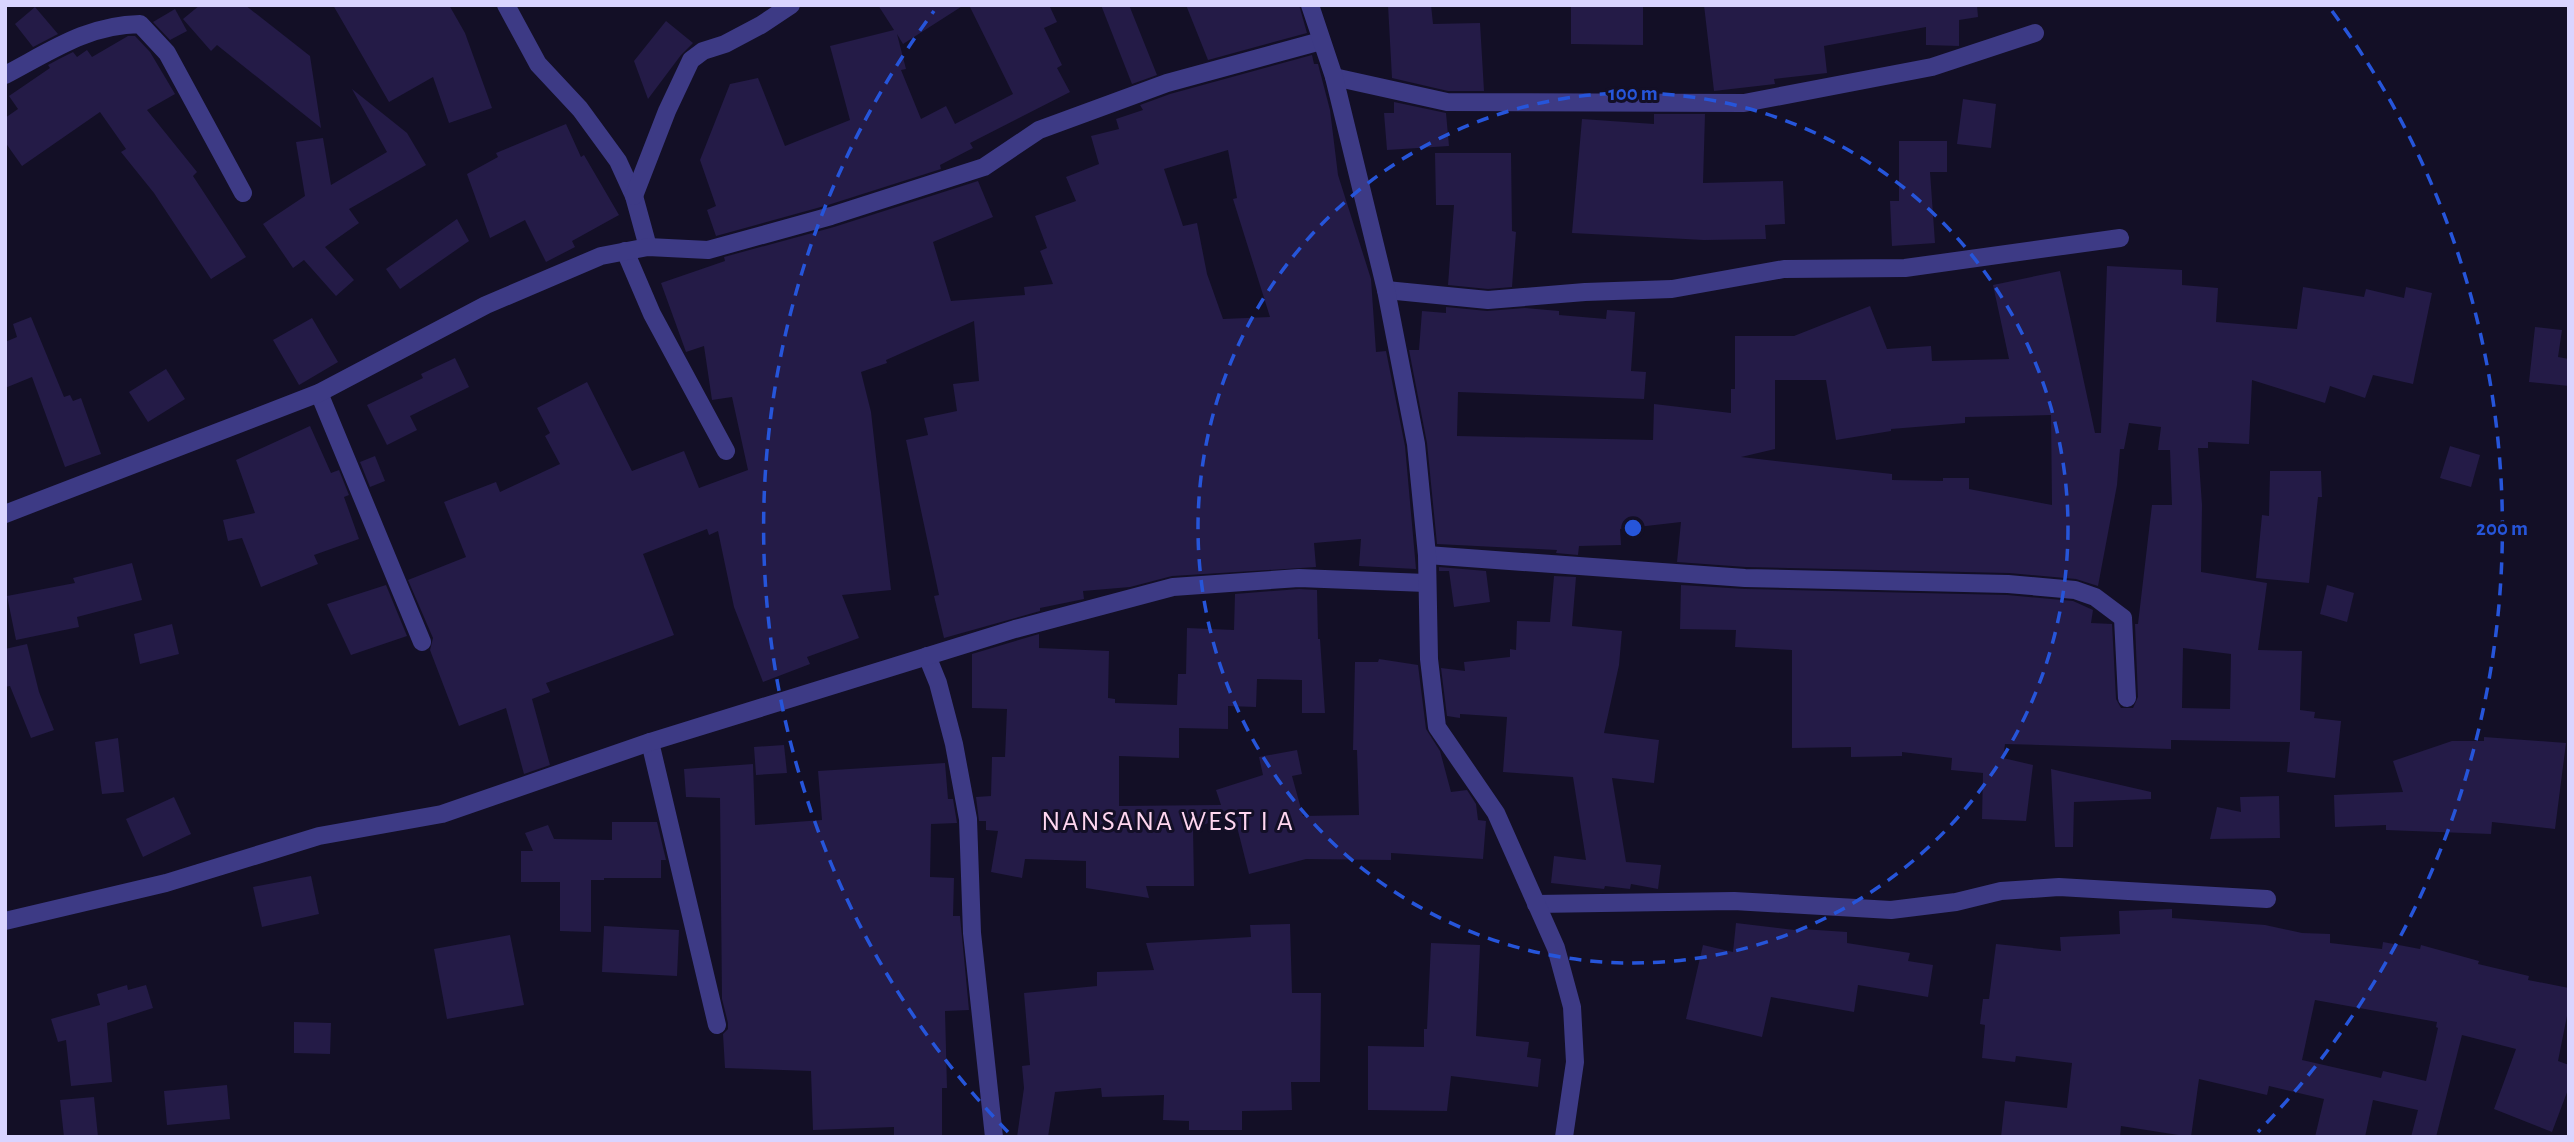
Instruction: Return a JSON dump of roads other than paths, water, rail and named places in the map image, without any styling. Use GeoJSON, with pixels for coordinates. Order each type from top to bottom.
{"type":"FeatureCollection","features":[{"type":"Feature","properties":{"kind":"street"},"geometry":{"type":"LineString","coordinates":[[506,5],[538,64],[580,109],[618,160],[634,196],[648,247]]}},
{"type":"Feature","properties":{"kind":"street"},"geometry":{"type":"LineString","coordinates":[[634,196],[667,111],[691,60],[703,51],[725,44],[761,25],[791,5]]}},
{"type":"Feature","properties":{"kind":"street"},"geometry":{"type":"LineString","coordinates":[[1310,5],[1334,77],[1386,290],[1416,444],[1427,555],[1429,659],[1437,727],[1496,813],[1556,948],[1572,1007],[1575,1062],[1564,1137]]}},
{"type":"Feature","properties":{"kind":"street"},"geometry":{"type":"LineString","coordinates":[[5,75],[82,34],[115,24],[140,24],[167,53],[243,193]]}},
{"type":"Feature","properties":{"kind":"street"},"geometry":{"type":"LineString","coordinates":[[1334,77],[1447,102],[1744,103],[1932,67],[2035,33]]}},
{"type":"Feature","properties":{"kind":"street"},"geometry":{"type":"LineString","coordinates":[[5,514],[319,393],[486,305],[601,256],[648,247],[708,250],[831,216],[984,167],[1039,130],[1129,97],[1247,60],[1321,41]]}},
{"type":"Feature","properties":{"kind":"street"},"geometry":{"type":"LineString","coordinates":[[1386,290],[1489,300],[1585,292],[1672,289],[1784,269],[1905,268],[2120,238]]}},
{"type":"Feature","properties":{"kind":"street"},"geometry":{"type":"LineString","coordinates":[[625,251],[652,314],[726,452]]}},
{"type":"Feature","properties":{"kind":"street"},"geometry":{"type":"LineString","coordinates":[[319,393],[422,642]]}},
{"type":"Feature","properties":{"kind":"street"},"geometry":{"type":"LineString","coordinates":[[1427,555],[1745,578],[2008,584],[2075,590],[2095,597],[2123,618],[2127,698]]}},
{"type":"Feature","properties":{"kind":"street"},"geometry":{"type":"LineString","coordinates":[[5,921],[166,883],[319,835],[442,814],[650,742],[1015,629],[1173,587],[1299,578],[1426,583]]}},
{"type":"Feature","properties":{"kind":"street"},"geometry":{"type":"LineString","coordinates":[[927,656],[938,683],[951,732],[968,819],[972,933],[994,1137]]}},
{"type":"Feature","properties":{"kind":"street"},"geometry":{"type":"LineString","coordinates":[[650,742],[717,1025]]}},
{"type":"Feature","properties":{"kind":"street"},"geometry":{"type":"LineString","coordinates":[[1536,904],[1734,901],[1891,910],[1956,902],[2001,891],[2059,887],[2267,899]]}},
{"type":"Feature","properties":{"kind":"district","name":"NANSANA WEST I A"},"geometry":{"type":"Point","coordinates":[1168,822]}}]}
